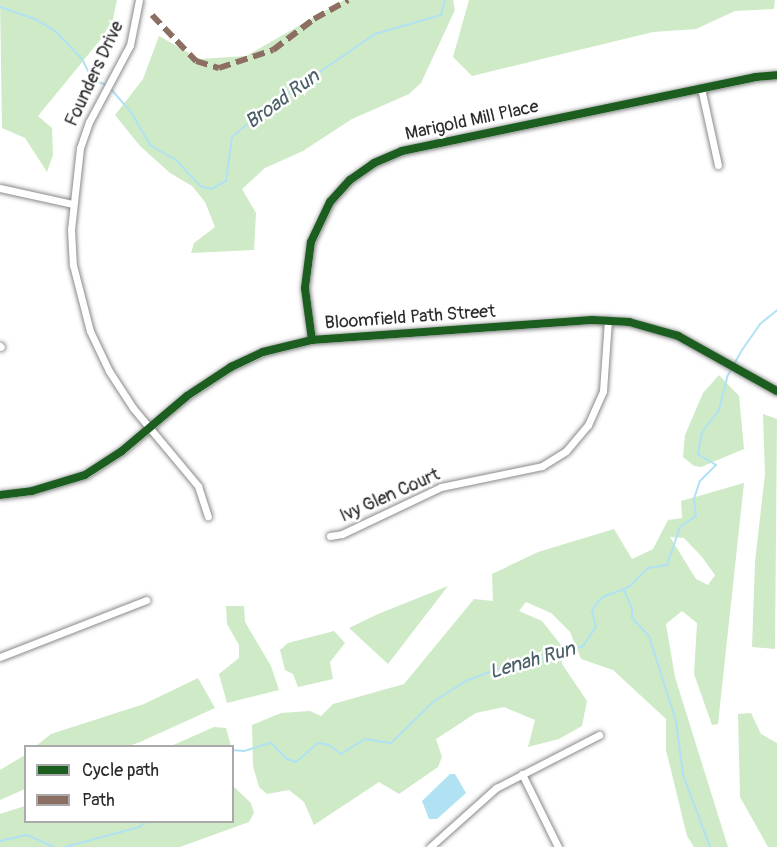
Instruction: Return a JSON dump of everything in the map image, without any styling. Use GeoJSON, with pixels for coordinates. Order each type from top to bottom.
{"type":"FeatureCollection","features":[{"type":"Feature","properties":{"kind":"street","name":"Founders Drive"},"geometry":{"type":"LineString","coordinates":[[139,0],[130,45],[97,107],[80,148],[73,204],[73,265],[90,332],[109,371],[198,486],[208,516]]}},
{"type":"Feature","properties":{"kind":"street","name":"Marigold Mill Place"},"geometry":{"type":"LineString","coordinates":[[312,340],[305,288],[311,242],[330,202],[363,170],[402,151],[700,88],[777,75]]}},
{"type":"Feature","properties":{"kind":"street"},"geometry":{"type":"LineString","coordinates":[[700,88],[718,165]]}},
{"type":"Feature","properties":{"kind":"street"},"geometry":{"type":"LineString","coordinates":[[0,188],[73,204]]}},
{"type":"Feature","properties":{"kind":"street","name":"Bloomfield Path Street"},"geometry":{"type":"LineString","coordinates":[[0,495],[39,490],[85,475],[151,428],[187,396],[231,367],[263,352],[312,340],[608,320],[661,330],[718,357],[777,391]]}},
{"type":"Feature","properties":{"kind":"street","name":"Ivy Glen Court"},"geometry":{"type":"LineString","coordinates":[[330,536],[342,534],[425,493],[479,477],[542,466],[566,451],[588,426],[603,391],[608,320]]}},
{"type":"Feature","properties":{"kind":"street"},"geometry":{"type":"LineString","coordinates":[[0,657],[146,600]]}},
{"type":"Feature","properties":{"kind":"street"},"geometry":{"type":"LineString","coordinates":[[430,847],[480,801],[522,774],[599,735]]}},
{"type":"Feature","properties":{"kind":"street"},"geometry":{"type":"LineString","coordinates":[[522,774],[558,847]]}},
{"type":"Feature","properties":{"kind":"green space"},"geometry":{"type":"Polygon","coordinates":[[[0,0],[117,0],[113,19],[101,39],[38,116],[52,128],[53,155],[47,172],[25,138],[2,128],[0,0]]]}},
{"type":"Feature","properties":{"kind":"green space"},"geometry":{"type":"Polygon","coordinates":[[[344,0],[453,0],[455,10],[421,83],[409,94],[352,119],[303,151],[265,168],[242,189],[256,213],[254,250],[191,253],[194,243],[215,227],[205,202],[192,186],[170,173],[140,146],[115,115],[143,79],[159,36],[200,59],[246,56],[344,0]]]}},
{"type":"Feature","properties":{"kind":"green space"},"geometry":{"type":"Polygon","coordinates":[[[469,0],[775,0],[774,9],[735,11],[696,29],[653,32],[472,76],[453,57],[469,0]]]}},
{"type":"Feature","properties":{"kind":"green space"},"geometry":{"type":"Polygon","coordinates":[[[719,375],[739,396],[744,449],[701,467],[694,466],[683,457],[685,435],[703,393],[719,375]]]}},
{"type":"Feature","properties":{"kind":"green space"},"geometry":{"type":"Polygon","coordinates":[[[763,414],[777,419],[775,649],[752,647],[755,562],[765,474],[763,414]]]}},
{"type":"Feature","properties":{"kind":"green space"},"geometry":{"type":"Polygon","coordinates":[[[744,483],[718,724],[712,725],[694,674],[697,623],[682,611],[666,624],[675,677],[728,847],[694,847],[687,836],[666,750],[666,719],[613,670],[581,659],[570,632],[551,613],[526,602],[519,611],[542,621],[561,645],[562,664],[587,701],[582,726],[559,739],[528,747],[535,720],[504,707],[476,713],[436,739],[442,757],[438,767],[399,794],[379,782],[314,825],[304,802],[289,790],[267,794],[259,787],[253,766],[252,725],[281,713],[310,711],[321,716],[333,704],[404,684],[474,599],[493,601],[492,574],[538,552],[614,529],[632,559],[653,549],[668,520],[682,518],[681,501],[744,483]],[[670,537],[696,579],[708,585],[715,575],[684,538],[670,537]]]}},
{"type":"Feature","properties":{"kind":"green space"},"geometry":{"type":"Polygon","coordinates":[[[448,586],[388,664],[349,628],[378,614],[448,586]]]}},
{"type":"Feature","properties":{"kind":"green space"},"geometry":{"type":"Polygon","coordinates":[[[226,606],[244,606],[245,622],[271,666],[279,690],[227,703],[219,674],[239,658],[239,645],[227,624],[226,606]]]}},
{"type":"Feature","properties":{"kind":"green space"},"geometry":{"type":"Polygon","coordinates":[[[334,631],[345,643],[330,662],[333,679],[298,687],[293,674],[285,670],[280,650],[288,643],[334,631]]]}},
{"type":"Feature","properties":{"kind":"green space"},"geometry":{"type":"Polygon","coordinates":[[[198,678],[215,708],[132,745],[37,745],[51,734],[144,704],[198,678]]]}},
{"type":"Feature","properties":{"kind":"green space"},"geometry":{"type":"Polygon","coordinates":[[[751,713],[761,734],[777,743],[777,847],[768,847],[740,797],[738,714],[751,713]]]}},
{"type":"Feature","properties":{"kind":"green space"},"geometry":{"type":"Polygon","coordinates":[[[214,727],[226,728],[231,745],[173,745],[214,727]]]}},
{"type":"Feature","properties":{"kind":"green space"},"geometry":{"type":"Polygon","coordinates":[[[24,756],[24,789],[0,800],[0,770],[24,756]]]}},
{"type":"Feature","properties":{"kind":"green space"},"geometry":{"type":"Polygon","coordinates":[[[234,787],[251,803],[254,813],[249,822],[180,847],[0,847],[0,814],[24,806],[24,823],[234,823],[234,787]]]}},
{"type":"Feature","properties":{"kind":"water"},"geometry":{"type":"Polygon","coordinates":[[[450,774],[455,774],[466,793],[437,819],[429,819],[422,801],[450,774]]]}},
{"type":"Feature","properties":{"kind":"waterway","name":"Broad Run"},"geometry":{"type":"LineString","coordinates":[[110,88],[131,112],[150,145],[176,160],[200,186],[211,189],[226,181],[232,137],[264,110],[375,34],[441,15],[445,0]]}},
{"type":"Feature","properties":{"kind":"waterway","name":"Broad Run"},"geometry":{"type":"LineString","coordinates":[[0,7],[37,20],[55,31],[82,59],[92,79],[106,85]]}},
{"type":"Feature","properties":{"kind":"waterway","name":"Lenah Run"},"geometry":{"type":"LineString","coordinates":[[234,750],[244,751],[271,743],[287,759],[296,762],[318,743],[329,745],[341,754],[365,739],[391,743],[434,701],[468,680],[514,663],[551,657],[583,646],[596,627],[592,611],[596,604],[603,597],[629,587],[648,568],[667,565],[680,527],[696,516],[694,499],[700,481],[716,465],[698,454],[702,432],[719,410],[727,377],[742,350],[760,324],[777,310]]}},
{"type":"Feature","properties":{"kind":"waterway"},"geometry":{"type":"LineString","coordinates":[[624,590],[632,608],[632,618],[649,636],[676,721],[683,775],[710,847]]}},
{"type":"Feature","properties":{"kind":"waterway","name":"Lenah Run"},"geometry":{"type":"LineString","coordinates":[[65,847],[139,827],[145,823]]}},
{"type":"Feature","properties":{"kind":"waterway","name":"Lenah Run"},"geometry":{"type":"LineString","coordinates":[[0,841],[27,835],[54,847]]}},
{"type":"Feature","properties":{"kind":"marked path"},"geometry":{"type":"LineString","coordinates":[[152,15],[196,61],[219,68],[273,50],[314,19],[348,0]]}},
{"type":"Feature","properties":{"kind":"cycle path"},"geometry":{"type":"LineString","coordinates":[[312,340],[305,288],[311,242],[330,202],[350,180],[374,163],[402,151],[756,77],[777,75]]}},
{"type":"Feature","properties":{"kind":"cycle path"},"geometry":{"type":"LineString","coordinates":[[0,495],[32,491],[85,475],[122,451],[187,396],[231,367],[263,352],[312,340],[592,320],[629,322],[678,336],[777,391]]}}]}
